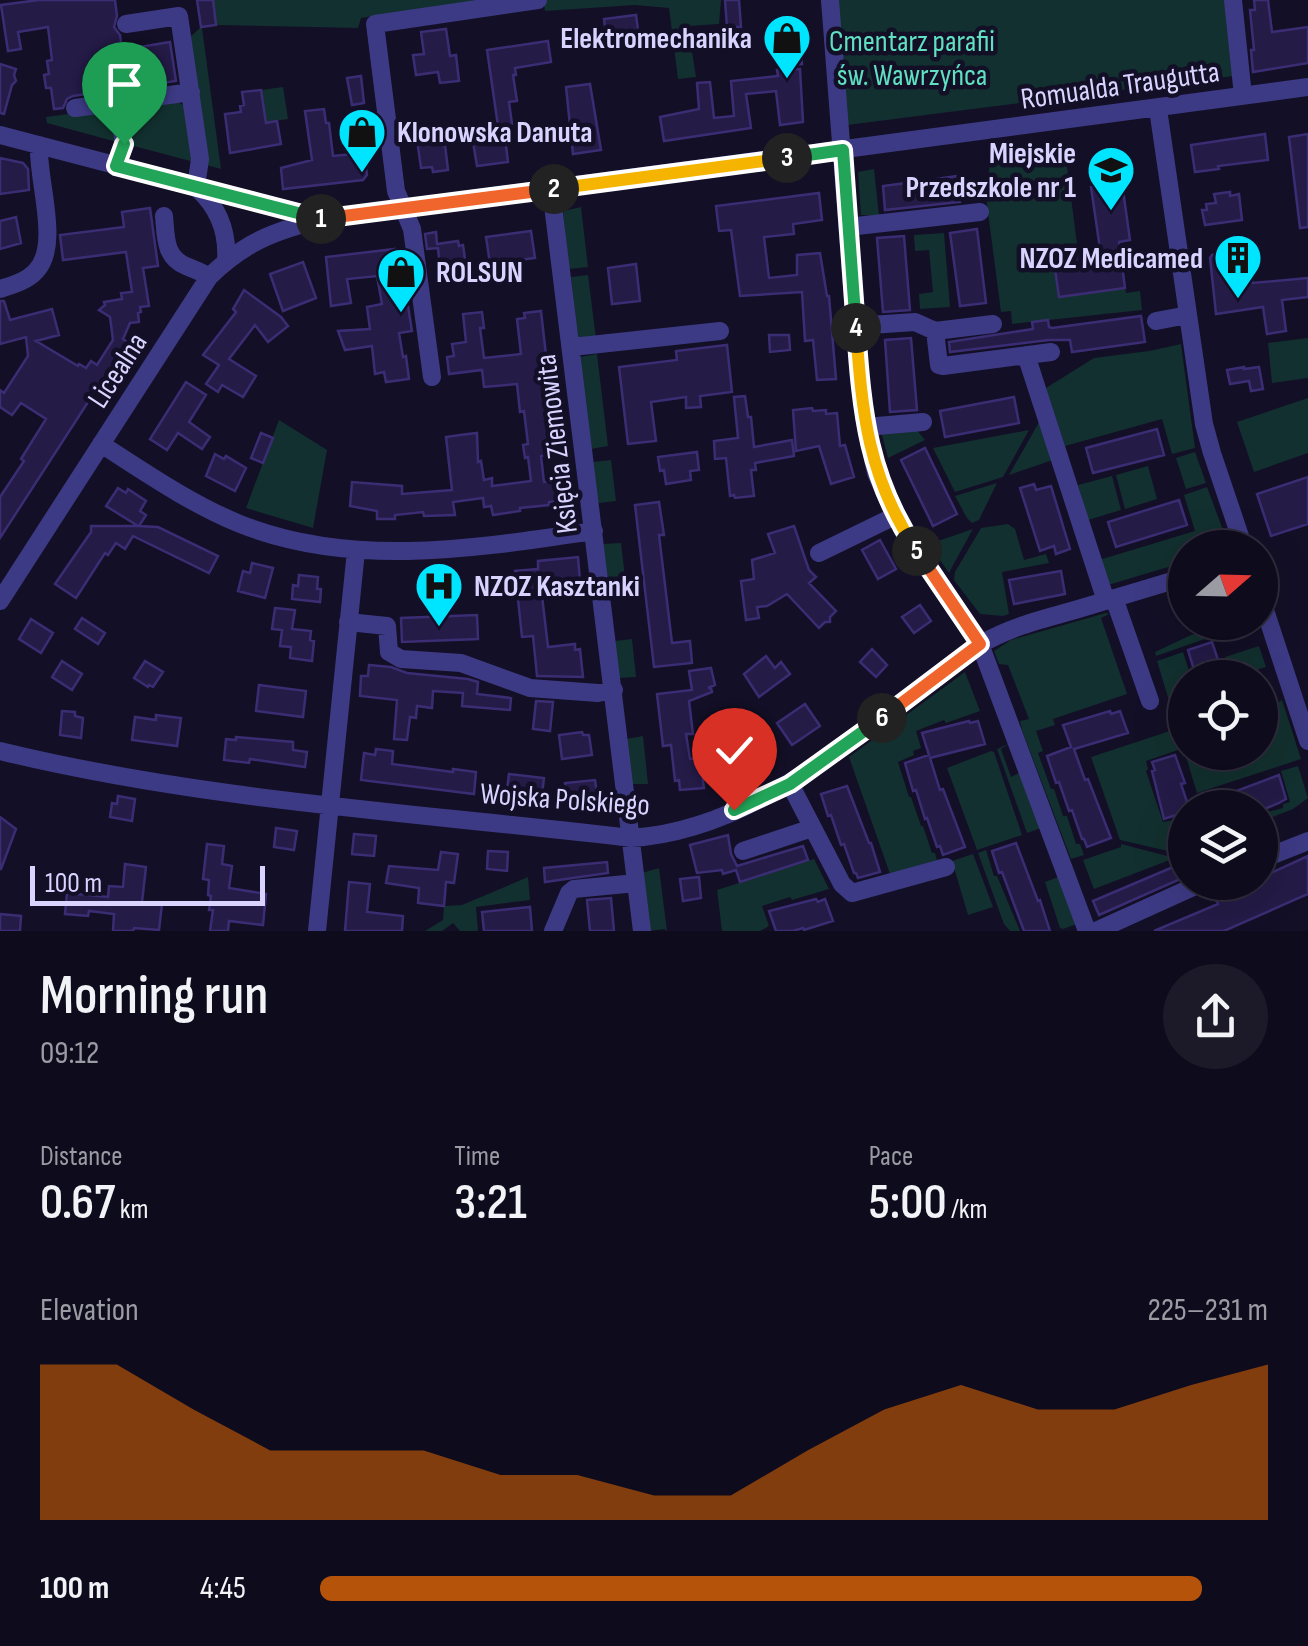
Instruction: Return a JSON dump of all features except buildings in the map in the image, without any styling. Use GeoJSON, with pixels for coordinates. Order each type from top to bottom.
{"type":"FeatureCollection","features":[{"type":"Feature","properties":{"kind":"street"},"geometry":{"type":"LineString","coordinates":[[432,377],[412,229],[396,191],[375,24],[538,0]]}},
{"type":"Feature","properties":{"kind":"street"},"geometry":{"type":"LineString","coordinates":[[830,0],[856,326],[866,428],[876,473],[895,516],[980,644],[1087,931]]}},
{"type":"Feature","properties":{"kind":"street"},"geometry":{"type":"LineString","coordinates":[[1233,0],[1243,96]]}},
{"type":"Feature","properties":{"kind":"street"},"geometry":{"type":"LineString","coordinates":[[126,24],[181,8],[200,159],[196,187]]}},
{"type":"Feature","properties":{"kind":"street","name":"Romualda Traugutta"},"geometry":{"type":"LineString","coordinates":[[322,219],[1308,87]]}},
{"type":"Feature","properties":{"kind":"street"},"geometry":{"type":"LineString","coordinates":[[75,108],[191,92]]}},
{"type":"Feature","properties":{"kind":"street"},"geometry":{"type":"LineString","coordinates":[[116,166],[124,144],[117,102]]}},
{"type":"Feature","properties":{"kind":"street"},"geometry":{"type":"LineString","coordinates":[[1158,108],[1204,424],[1238,530]]}},
{"type":"Feature","properties":{"kind":"street"},"geometry":{"type":"LineString","coordinates":[[0,135],[322,219]]}},
{"type":"Feature","properties":{"kind":"street"},"geometry":{"type":"LineString","coordinates":[[0,289],[28,278],[45,256],[47,225],[39,145]]}},
{"type":"Feature","properties":{"kind":"street"},"geometry":{"type":"LineString","coordinates":[[196,187],[217,210],[227,246],[226,261]]}},
{"type":"Feature","properties":{"kind":"street","name":"Księcia Ziemowita"},"geometry":{"type":"LineString","coordinates":[[552,189],[642,931]]}},
{"type":"Feature","properties":{"kind":"street"},"geometry":{"type":"LineString","coordinates":[[848,227],[980,212]]}},
{"type":"Feature","properties":{"kind":"street"},"geometry":{"type":"LineString","coordinates":[[164,216],[168,252],[178,262],[209,277]]}},
{"type":"Feature","properties":{"kind":"street","name":"Licealna"},"geometry":{"type":"LineString","coordinates":[[0,602],[209,277],[251,244],[282,228],[322,219]]}},
{"type":"Feature","properties":{"kind":"street"},"geometry":{"type":"LineString","coordinates":[[1156,321],[1188,316]]}},
{"type":"Feature","properties":{"kind":"street"},"geometry":{"type":"LineString","coordinates":[[856,326],[915,322],[935,331],[993,324]]}},
{"type":"Feature","properties":{"kind":"street"},"geometry":{"type":"LineString","coordinates":[[572,347],[720,330]]}},
{"type":"Feature","properties":{"kind":"street"},"geometry":{"type":"LineString","coordinates":[[935,331],[940,365],[1051,352]]}},
{"type":"Feature","properties":{"kind":"street"},"geometry":{"type":"LineString","coordinates":[[1026,355],[1110,600],[1150,701]]}},
{"type":"Feature","properties":{"kind":"street"},"geometry":{"type":"LineString","coordinates":[[866,428],[923,422]]}},
{"type":"Feature","properties":{"kind":"street"},"geometry":{"type":"LineString","coordinates":[[101,444],[186,498],[241,524],[300,542],[356,551],[458,549],[594,531]]}},
{"type":"Feature","properties":{"kind":"street"},"geometry":{"type":"LineString","coordinates":[[819,553],[895,516]]}},
{"type":"Feature","properties":{"kind":"street"},"geometry":{"type":"LineString","coordinates":[[317,931],[356,551]]}},
{"type":"Feature","properties":{"kind":"street","name":"Wojska Polskiego"},"geometry":{"type":"LineString","coordinates":[[0,752],[242,794],[631,838],[656,836],[734,810],[790,784],[980,644],[1010,629],[1168,582]]}},
{"type":"Feature","properties":{"kind":"street"},"geometry":{"type":"LineString","coordinates":[[348,622],[387,626],[389,652],[401,658],[461,663],[530,688],[614,690]]}},
{"type":"Feature","properties":{"kind":"street"},"geometry":{"type":"LineString","coordinates":[[1275,640],[1308,741]]}},
{"type":"Feature","properties":{"kind":"street"},"geometry":{"type":"LineString","coordinates":[[790,784],[846,889],[857,894],[946,867]]}},
{"type":"Feature","properties":{"kind":"street"},"geometry":{"type":"LineString","coordinates":[[743,851],[812,828]]}},
{"type":"Feature","properties":{"kind":"street"},"geometry":{"type":"LineString","coordinates":[[1278,853],[1308,841]]}},
{"type":"Feature","properties":{"kind":"street"},"geometry":{"type":"LineString","coordinates":[[553,931],[574,889],[636,883]]}},
{"type":"Feature","properties":{"kind":"street"},"geometry":{"type":"LineString","coordinates":[[1096,931],[1168,898]]}},
{"type":"Feature","properties":{"kind":"green space"},"geometry":{"type":"Polygon","coordinates":[[[213,0],[483,0],[361,18],[358,28],[216,25],[213,0]]]}},
{"type":"Feature","properties":{"kind":"green space"},"geometry":{"type":"Polygon","coordinates":[[[543,0],[721,0],[719,24],[688,26],[696,77],[678,79],[669,8],[635,5],[545,11],[543,0]]]}},
{"type":"Feature","properties":{"kind":"green space","name":"Cmentarz parafii św. Wawrzyńca"},"geometry":{"type":"Polygon","coordinates":[[[836,0],[1225,0],[1233,76],[847,125],[836,0]]]}},
{"type":"Feature","properties":{"kind":"green space"},"geometry":{"type":"Polygon","coordinates":[[[201,27],[221,169],[206,165],[188,39],[201,27]]]}},
{"type":"Feature","properties":{"kind":"green space"},"geometry":{"type":"Polygon","coordinates":[[[283,87],[288,119],[267,122],[261,90],[283,87]]]}},
{"type":"Feature","properties":{"kind":"green space"},"geometry":{"type":"Polygon","coordinates":[[[176,101],[185,106],[194,162],[130,145],[124,107],[176,101]]]}},
{"type":"Feature","properties":{"kind":"green space"},"geometry":{"type":"Polygon","coordinates":[[[111,108],[117,142],[47,123],[46,117],[111,108]]]}},
{"type":"Feature","properties":{"kind":"green space"},"geometry":{"type":"Polygon","coordinates":[[[1064,143],[1078,252],[1053,256],[1059,297],[1125,288],[1126,293],[1140,291],[1142,310],[1012,324],[1011,311],[1001,312],[986,197],[991,153],[1064,143]]]}},
{"type":"Feature","properties":{"kind":"green space"},"geometry":{"type":"Polygon","coordinates":[[[874,169],[879,216],[861,215],[858,172],[874,169]]]}},
{"type":"Feature","properties":{"kind":"green space"},"geometry":{"type":"Polygon","coordinates":[[[581,207],[588,267],[569,269],[563,211],[581,207]]]}},
{"type":"Feature","properties":{"kind":"green space"},"geometry":{"type":"Polygon","coordinates":[[[944,233],[950,307],[920,309],[919,294],[933,292],[929,250],[915,251],[914,235],[944,233]]]}},
{"type":"Feature","properties":{"kind":"green space"},"geometry":{"type":"Polygon","coordinates":[[[588,275],[596,339],[578,341],[571,277],[588,275]]]}},
{"type":"Feature","properties":{"kind":"green space"},"geometry":{"type":"Polygon","coordinates":[[[1308,338],[1308,378],[1272,383],[1268,343],[1308,338]]]}},
{"type":"Feature","properties":{"kind":"green space"},"geometry":{"type":"Polygon","coordinates":[[[1181,344],[1195,448],[1172,454],[1162,419],[1065,446],[1046,388],[1094,358],[1181,344]]]}},
{"type":"Feature","properties":{"kind":"green space"},"geometry":{"type":"Polygon","coordinates":[[[597,354],[608,446],[591,449],[580,357],[597,354]]]}},
{"type":"Feature","properties":{"kind":"green space"},"geometry":{"type":"Polygon","coordinates":[[[1308,398],[1308,453],[1254,472],[1237,422],[1308,398]]]}},
{"type":"Feature","properties":{"kind":"green space"},"geometry":{"type":"Polygon","coordinates":[[[1043,415],[1056,459],[1009,475],[1043,415]]]}},
{"type":"Feature","properties":{"kind":"green space"},"geometry":{"type":"Polygon","coordinates":[[[279,420],[327,450],[313,528],[246,508],[279,420]]]}},
{"type":"Feature","properties":{"kind":"green space"},"geometry":{"type":"Polygon","coordinates":[[[916,429],[925,440],[888,458],[881,431],[916,429]]]}},
{"type":"Feature","properties":{"kind":"green space"},"geometry":{"type":"Polygon","coordinates":[[[1029,430],[1003,477],[955,492],[933,448],[1029,430]]]}},
{"type":"Feature","properties":{"kind":"green space"},"geometry":{"type":"Polygon","coordinates":[[[1195,452],[1206,483],[1186,489],[1176,458],[1195,452]]]}},
{"type":"Feature","properties":{"kind":"green space"},"geometry":{"type":"Polygon","coordinates":[[[611,460],[616,501],[598,503],[593,462],[611,460]]]}},
{"type":"Feature","properties":{"kind":"green space"},"geometry":{"type":"Polygon","coordinates":[[[1148,466],[1157,499],[1125,509],[1116,475],[1148,466]]]}},
{"type":"Feature","properties":{"kind":"green space"},"geometry":{"type":"Polygon","coordinates":[[[1112,476],[1121,510],[1088,520],[1078,485],[1112,476]]]}},
{"type":"Feature","properties":{"kind":"green space"},"geometry":{"type":"Polygon","coordinates":[[[997,483],[979,520],[972,523],[955,496],[997,483]]]}},
{"type":"Feature","properties":{"kind":"green space"},"geometry":{"type":"Polygon","coordinates":[[[1207,487],[1223,530],[1195,530],[1184,495],[1207,487]]]}},
{"type":"Feature","properties":{"kind":"green space"},"geometry":{"type":"Polygon","coordinates":[[[1008,524],[1015,529],[1024,560],[1046,554],[1049,563],[1002,572],[1009,614],[980,614],[954,580],[955,572],[981,528],[1008,524]]]}},
{"type":"Feature","properties":{"kind":"green space"},"geometry":{"type":"Polygon","coordinates":[[[973,529],[952,567],[949,573],[929,544],[973,529]]]}},
{"type":"Feature","properties":{"kind":"green space"},"geometry":{"type":"Polygon","coordinates":[[[1168,539],[1168,567],[1108,585],[1099,560],[1168,539]]]}},
{"type":"Feature","properties":{"kind":"green space"},"geometry":{"type":"Polygon","coordinates":[[[621,543],[626,585],[608,587],[603,544],[621,543]]]}},
{"type":"Feature","properties":{"kind":"green space"},"geometry":{"type":"Polygon","coordinates":[[[1109,614],[1101,618],[1127,694],[1053,719],[1055,725],[1036,731],[1043,751],[1038,753],[1051,789],[1084,855],[1071,859],[1022,730],[1020,721],[1029,719],[1008,665],[999,664],[994,651],[1011,640],[1109,614]]]}},
{"type":"Feature","properties":{"kind":"green space"},"geometry":{"type":"Polygon","coordinates":[[[632,639],[636,677],[619,678],[615,641],[632,639]]]}},
{"type":"Feature","properties":{"kind":"green space"},"geometry":{"type":"Polygon","coordinates":[[[1180,640],[1202,640],[1156,656],[1155,652],[1180,640]]]}},
{"type":"Feature","properties":{"kind":"green space"},"geometry":{"type":"Polygon","coordinates":[[[1259,646],[1264,660],[1226,660],[1225,657],[1259,646]]]}},
{"type":"Feature","properties":{"kind":"green space"},"geometry":{"type":"Polygon","coordinates":[[[1183,652],[1186,660],[1168,660],[1168,697],[1157,661],[1183,652]]]}},
{"type":"Feature","properties":{"kind":"green space"},"geometry":{"type":"Polygon","coordinates":[[[965,672],[980,711],[916,731],[921,748],[898,762],[937,860],[890,874],[849,757],[965,672]]]}},
{"type":"Feature","properties":{"kind":"green space"},"geometry":{"type":"Polygon","coordinates":[[[1282,700],[1301,759],[1278,767],[1278,702],[1282,700]]]}},
{"type":"Feature","properties":{"kind":"green space"},"geometry":{"type":"Polygon","coordinates":[[[1168,732],[1168,753],[1146,761],[1146,771],[1163,822],[1168,821],[1168,851],[1120,840],[1091,757],[1168,732]]]}},
{"type":"Feature","properties":{"kind":"green space"},"geometry":{"type":"Polygon","coordinates":[[[643,736],[648,784],[631,784],[626,739],[643,736]]]}},
{"type":"Feature","properties":{"kind":"green space"},"geometry":{"type":"Polygon","coordinates":[[[1011,743],[1001,749],[1011,777],[1021,772],[1041,828],[1027,833],[997,749],[1011,743]]]}},
{"type":"Feature","properties":{"kind":"green space"},"geometry":{"type":"Polygon","coordinates":[[[991,751],[1022,835],[977,850],[947,768],[991,751]]]}},
{"type":"Feature","properties":{"kind":"green space"},"geometry":{"type":"Polygon","coordinates":[[[1298,766],[1308,798],[1278,815],[1278,809],[1290,802],[1281,771],[1298,766]]]}},
{"type":"Feature","properties":{"kind":"green space"},"geometry":{"type":"Polygon","coordinates":[[[1190,770],[1267,770],[1206,790],[1196,790],[1190,770]]]}},
{"type":"Feature","properties":{"kind":"green space"},"geometry":{"type":"Polygon","coordinates":[[[1121,847],[1168,856],[1168,861],[1094,889],[1083,860],[1121,847]]]}},
{"type":"Feature","properties":{"kind":"green space"},"geometry":{"type":"Polygon","coordinates":[[[986,850],[1020,931],[1010,931],[1004,924],[978,853],[986,850]]]}},
{"type":"Feature","properties":{"kind":"green space"},"geometry":{"type":"Polygon","coordinates":[[[973,854],[993,907],[968,915],[952,861],[973,854]]]}},
{"type":"Feature","properties":{"kind":"green space"},"geometry":{"type":"Polygon","coordinates":[[[814,859],[829,889],[762,906],[769,926],[760,931],[722,931],[717,890],[814,859]]]}},
{"type":"Feature","properties":{"kind":"green space"},"geometry":{"type":"Polygon","coordinates":[[[659,868],[667,931],[649,931],[642,873],[659,868]]]}},
{"type":"Feature","properties":{"kind":"green space"},"geometry":{"type":"Polygon","coordinates":[[[1061,876],[1080,923],[1063,929],[1045,882],[1061,876]]]}},
{"type":"Feature","properties":{"kind":"green space"},"geometry":{"type":"Polygon","coordinates":[[[528,877],[530,900],[476,907],[478,931],[460,931],[453,923],[442,931],[425,931],[443,920],[444,906],[462,905],[528,877]]]}},
{"type":"Feature","properties":{"kind":"place","name":"Elektromechanika"},"geometry":{"type":"Point","coordinates":[787,80]}},
{"type":"Feature","properties":{"kind":"place","name":"Klonowska Danuta"},"geometry":{"type":"Point","coordinates":[362,174]}},
{"type":"Feature","properties":{"kind":"place","name":"Miejskie Przedszkole nr 1"},"geometry":{"type":"Point","coordinates":[1111,212]}},
{"type":"Feature","properties":{"kind":"place","name":"NZOZ Medicamed"},"geometry":{"type":"Point","coordinates":[1238,300]}},
{"type":"Feature","properties":{"kind":"place","name":"ROLSUN"},"geometry":{"type":"Point","coordinates":[401,314]}},
{"type":"Feature","properties":{"kind":"place","name":"NZOZ Kasztanki"},"geometry":{"type":"Point","coordinates":[439,628]}},
{"type":"Feature","properties":{"kind":"route"},"geometry":{"type":"LineString","coordinates":[[124,144],[116,166],[322,219],[843,150],[860,377],[876,473],[895,516],[980,644],[790,784],[734,810]]}}]}
